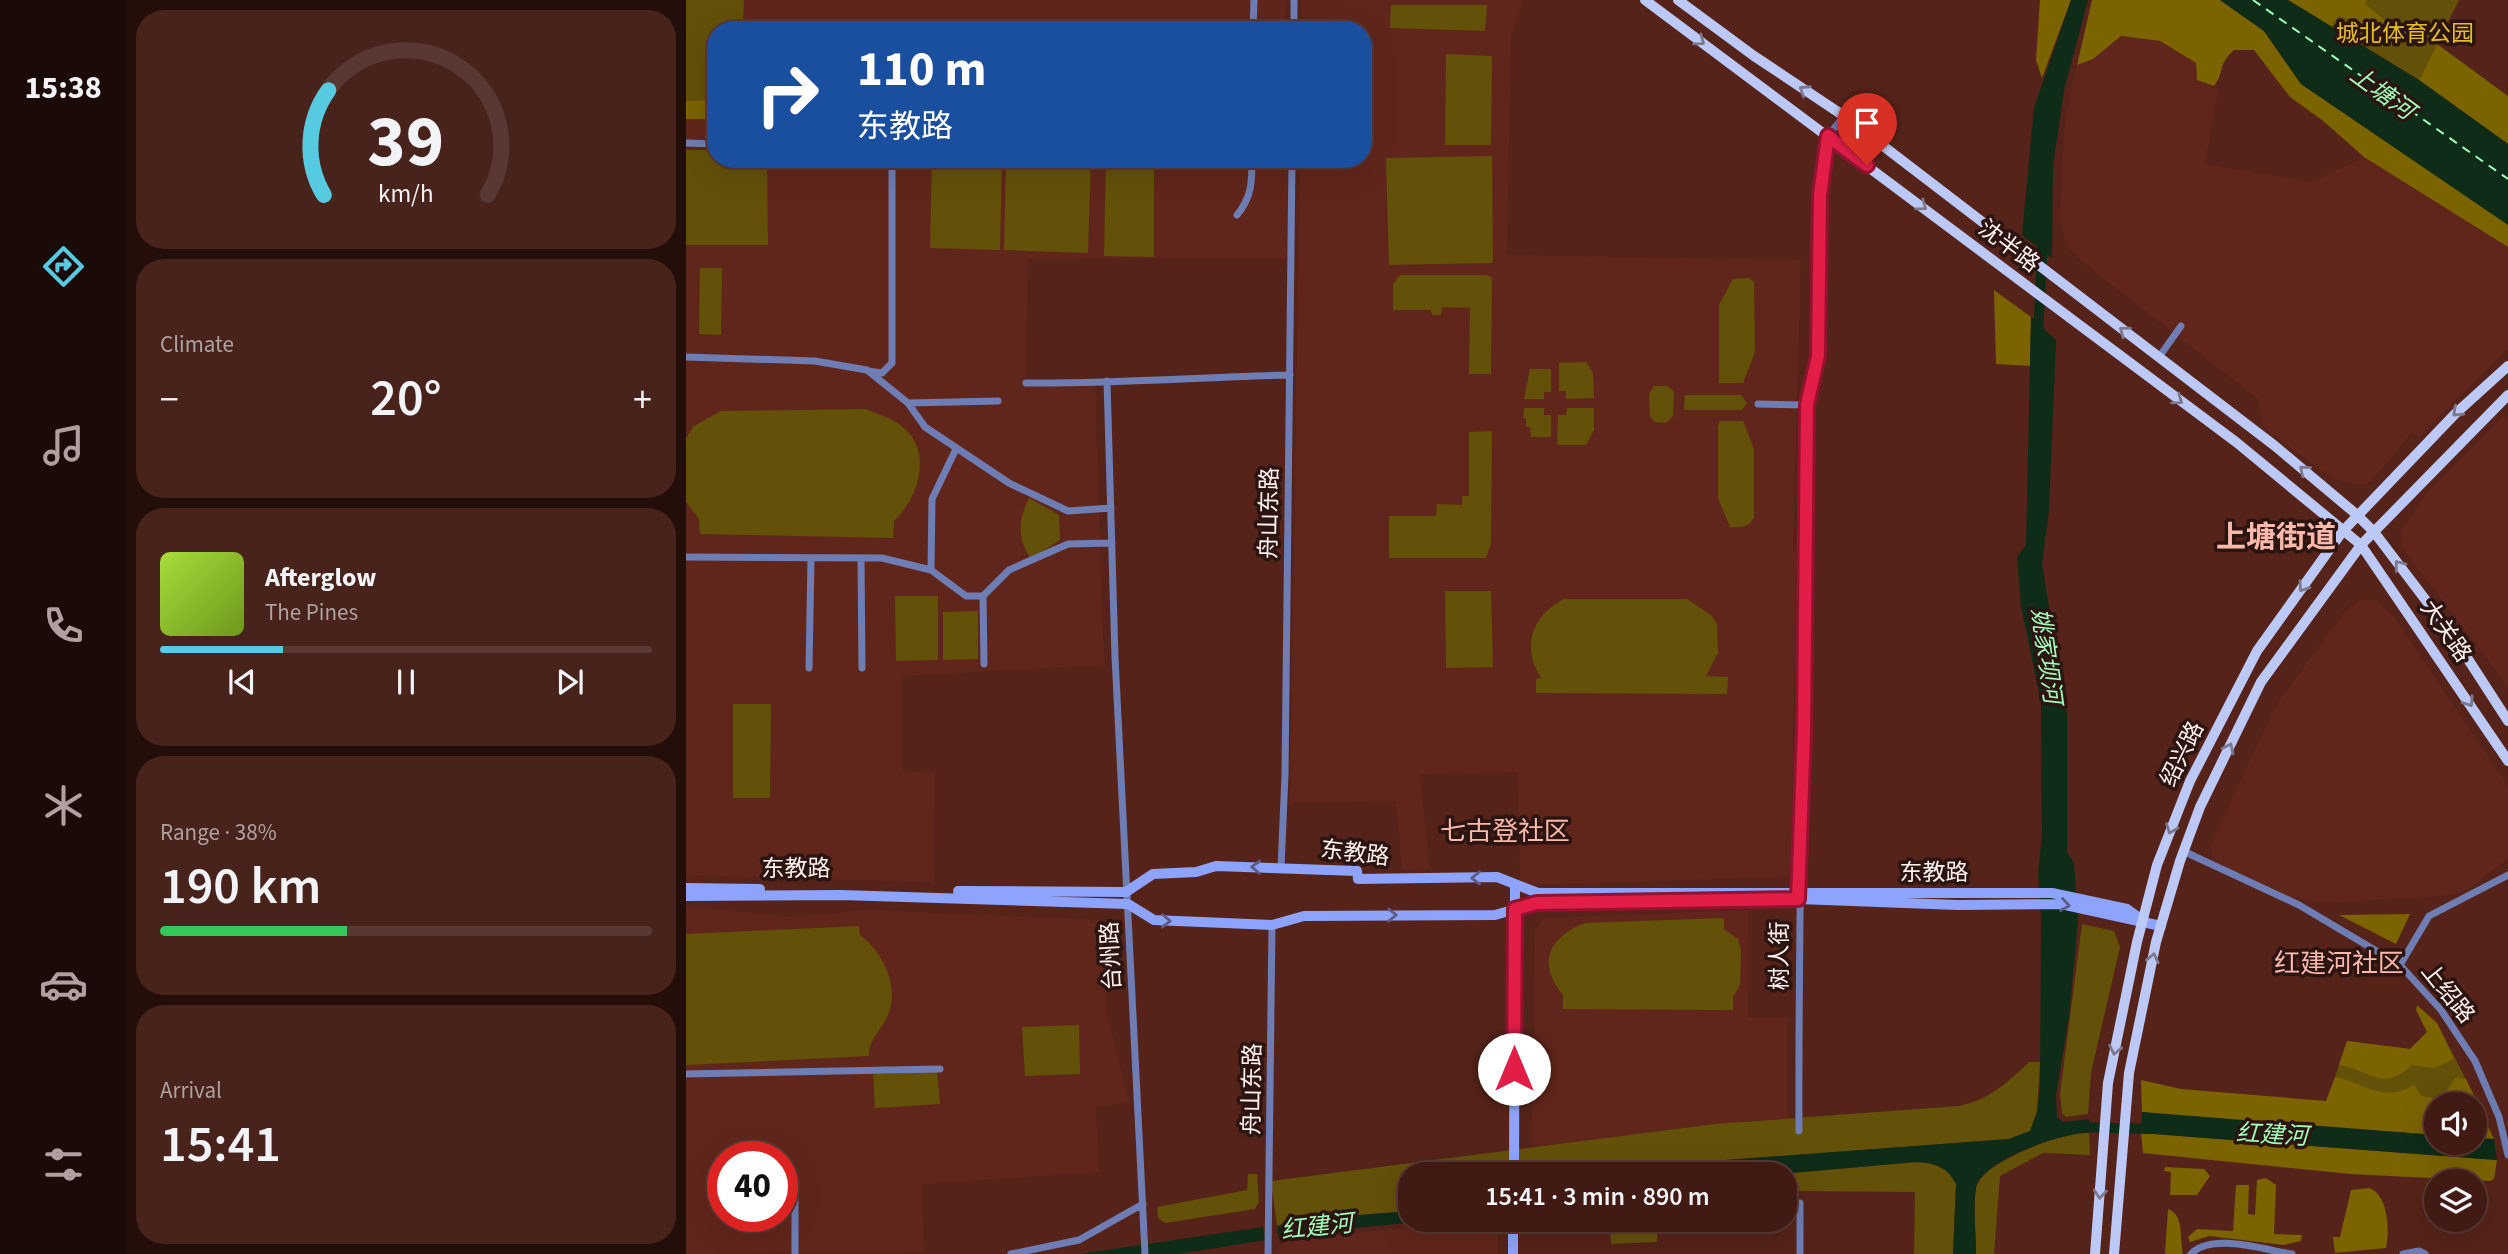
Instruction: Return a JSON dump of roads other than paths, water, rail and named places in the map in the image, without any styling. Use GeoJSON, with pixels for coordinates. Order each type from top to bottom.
{"type":"FeatureCollection","features":[{"type":"Feature","properties":{"kind":"main road","name":"沈半路"},"geometry":{"type":"LineString","coordinates":[[1646,0],[2236,442],[2342,532]]}},
{"type":"Feature","properties":{"kind":"main road","name":"沈半路"},"geometry":{"type":"LineString","coordinates":[[1678,0],[1754,56],[1844,116],[2275,446],[2356,514]]}},
{"type":"Feature","properties":{"kind":"main road","name":"绍兴路"},"geometry":{"type":"LineString","coordinates":[[2095,1254],[2108,1083],[2157,865],[2198,766],[2257,651],[2342,532],[2356,514],[2455,414],[2508,366]]}},
{"type":"Feature","properties":{"kind":"main road","name":"绍兴路"},"geometry":{"type":"LineString","coordinates":[[2114,1254],[2129,1073],[2161,926],[2183,851],[2200,807],[2261,682],[2361,545],[2508,395]]}},
{"type":"Feature","properties":{"kind":"main road","name":"大关路"},"geometry":{"type":"LineString","coordinates":[[2356,514],[2374,532],[2453,636],[2508,721]]}},
{"type":"Feature","properties":{"kind":"main road","name":"大关路"},"geometry":{"type":"LineString","coordinates":[[2342,532],[2361,545],[2508,761]]}},
{"type":"Feature","properties":{"kind":"street"},"geometry":{"type":"LineString","coordinates":[[1253,21],[1254,0]]}},
{"type":"Feature","properties":{"kind":"street"},"geometry":{"type":"LineString","coordinates":[[1294,0],[1294,21]]}},
{"type":"Feature","properties":{"kind":"street"},"geometry":{"type":"LineString","coordinates":[[1828,136],[1844,116]]}},
{"type":"Feature","properties":{"kind":"street","name":"树人街"},"geometry":{"type":"LineString","coordinates":[[1799,1131],[1798,895],[1804,731],[1807,405],[1818,356],[1820,195],[1828,136]]}},
{"type":"Feature","properties":{"kind":"street"},"geometry":{"type":"LineString","coordinates":[[686,144],[707,144]]}},
{"type":"Feature","properties":{"kind":"street"},"geometry":{"type":"LineString","coordinates":[[686,357],[815,361],[882,373],[892,363],[892,168]]}},
{"type":"Feature","properties":{"kind":"street"},"geometry":{"type":"LineString","coordinates":[[1237,215],[1246,205],[1252,187],[1252,168]]}},
{"type":"Feature","properties":{"kind":"street","name":"舟山东路"},"geometry":{"type":"LineString","coordinates":[[1280,868],[1285,775],[1292,168]]}},
{"type":"Feature","properties":{"kind":"street"},"geometry":{"type":"LineString","coordinates":[[2159,357],[2181,326]]}},
{"type":"Feature","properties":{"kind":"street"},"geometry":{"type":"LineString","coordinates":[[867,370],[908,403],[925,427],[1009,483],[1068,510],[1111,508]]}},
{"type":"Feature","properties":{"kind":"street"},"geometry":{"type":"LineString","coordinates":[[1026,383],[1096,384],[1107,381],[1290,375]]}},
{"type":"Feature","properties":{"kind":"street","name":"台州路"},"geometry":{"type":"LineString","coordinates":[[1107,381],[1115,657],[1145,1254]]}},
{"type":"Feature","properties":{"kind":"street"},"geometry":{"type":"LineString","coordinates":[[908,403],[998,401]]}},
{"type":"Feature","properties":{"kind":"street"},"geometry":{"type":"LineString","coordinates":[[1758,404],[1807,405]]}},
{"type":"Feature","properties":{"kind":"street"},"geometry":{"type":"LineString","coordinates":[[932,570],[932,499],[956,449]]}},
{"type":"Feature","properties":{"kind":"street"},"geometry":{"type":"LineString","coordinates":[[686,557],[882,558],[932,570],[966,596],[983,596],[1009,570],[1068,544],[1112,543]]}},
{"type":"Feature","properties":{"kind":"street"},"geometry":{"type":"LineString","coordinates":[[809,668],[811,558]]}},
{"type":"Feature","properties":{"kind":"street"},"geometry":{"type":"LineString","coordinates":[[861,558],[863,668]]}},
{"type":"Feature","properties":{"kind":"street"},"geometry":{"type":"LineString","coordinates":[[983,596],[984,664]]}},
{"type":"Feature","properties":{"kind":"street","name":"上绍路"},"geometry":{"type":"LineString","coordinates":[[2183,851],[2299,905],[2400,965],[2441,1010],[2475,1061],[2499,1117],[2508,1155]]}},
{"type":"Feature","properties":{"kind":"street","name":"东教路"},"geometry":{"type":"LineString","coordinates":[[686,888],[1126,892],[1153,874],[1196,872],[1216,866],[1357,871],[1357,879],[1497,877],[1538,893],[1798,895],[1958,905],[2006,898],[2125,914],[2161,926]]}},
{"type":"Feature","properties":{"kind":"street"},"geometry":{"type":"LineString","coordinates":[[2400,965],[2429,916],[2508,875]]}},
{"type":"Feature","properties":{"kind":"street"},"geometry":{"type":"LineString","coordinates":[[1514,1162],[1515,884]]}},
{"type":"Feature","properties":{"kind":"street","name":"东教路"},"geometry":{"type":"LineString","coordinates":[[686,896],[866,896],[1128,904],[1154,920],[1272,925],[1304,916],[1495,915],[1537,903],[1798,895]]}},
{"type":"Feature","properties":{"kind":"street","name":"舟山东路"},"geometry":{"type":"LineString","coordinates":[[1268,1254],[1272,925]]}},
{"type":"Feature","properties":{"kind":"street"},"geometry":{"type":"LineString","coordinates":[[686,1074],[940,1069]]}},
{"type":"Feature","properties":{"kind":"street"},"geometry":{"type":"LineString","coordinates":[[1800,1203],[1800,1254]]}},
{"type":"Feature","properties":{"kind":"street"},"geometry":{"type":"LineString","coordinates":[[1012,1254],[1079,1240],[1143,1204]]}},
{"type":"Feature","properties":{"kind":"street"},"geometry":{"type":"LineString","coordinates":[[795,1232],[795,1254]]}},
{"type":"Feature","properties":{"kind":"street"},"geometry":{"type":"LineString","coordinates":[[1513,1232],[1513,1254]]}},
{"type":"Feature","properties":{"kind":"street"},"geometry":{"type":"LineString","coordinates":[[2191,1254],[2197,1247],[2214,1242],[2292,1254]]}},
{"type":"Feature","properties":{"kind":"street"},"geometry":{"type":"LineString","coordinates":[[2403,1254],[2419,1251],[2426,1254]]}},
{"type":"Feature","properties":{"kind":"water"},"geometry":{"type":"Polygon","coordinates":[[[2071,0],[2088,0],[2064,90],[2053,166],[2052,258],[2022,235],[2034,108],[2071,0]]]}},
{"type":"Feature","properties":{"kind":"water","name":"上塘河"},"geometry":{"type":"Polygon","coordinates":[[[2220,0],[2288,0],[2419,80],[2508,144],[2508,225],[2301,84],[2264,31],[2220,0]]]}},
{"type":"Feature","properties":{"kind":"water"},"geometry":{"type":"Polygon","coordinates":[[[2031,317],[2056,340],[2049,510],[2042,564],[2067,716],[2067,852],[2074,863],[2078,922],[2069,1016],[2056,1095],[2057,1117],[2063,1122],[2089,1119],[2089,1133],[2044,1143],[1992,1167],[1976,1188],[1976,1254],[1953,1254],[1956,1184],[1944,1169],[1929,1163],[1797,1172],[1797,1162],[1713,1162],[2009,1139],[2030,1131],[2037,1112],[2040,1084],[2041,917],[2038,872],[2042,836],[2041,702],[2021,606],[2017,557],[2026,545],[2031,317]]]}},
{"type":"Feature","properties":{"kind":"water"},"geometry":{"type":"Polygon","coordinates":[[[2142,1112],[2424,1134],[2424,1154],[2141,1133],[2142,1112]]]}},
{"type":"Feature","properties":{"kind":"water"},"geometry":{"type":"Polygon","coordinates":[[[2487,1139],[2494,1139],[2497,1160],[2431,1155],[2487,1155],[2487,1139]]]}},
{"type":"Feature","properties":{"kind":"water"},"geometry":{"type":"Polygon","coordinates":[[[1398,1212],[1398,1224],[1304,1233],[1279,1239],[1277,1226],[1309,1219],[1398,1212]]]}},
{"type":"Feature","properties":{"kind":"water"},"geometry":{"type":"Polygon","coordinates":[[[1263,1227],[1265,1240],[1179,1254],[1079,1254],[1263,1227]]]}},
{"type":"Feature","properties":{"kind":"waterway","name":"姚家坝河"},"geometry":{"type":"LineString","coordinates":[[2038,335],[2043,238]]}},
{"type":"Feature","properties":{"kind":"waterway","name":"红建河"},"geometry":{"type":"LineString","coordinates":[[2077,1127],[2153,1129]]}},
{"type":"Feature","properties":{"kind":"district","name":"上塘街道"},"geometry":{"type":"Point","coordinates":[2276,537]}},
{"type":"Feature","properties":{"kind":"district","name":"七古登社区"},"geometry":{"type":"Point","coordinates":[1505,831]}},
{"type":"Feature","properties":{"kind":"district","name":"红建河社区"},"geometry":{"type":"Point","coordinates":[2339,963]}},
{"type":"Feature","properties":{"kind":"park label","name":"城北体育公园"},"geometry":{"type":"Point","coordinates":[2405,33]}}]}
